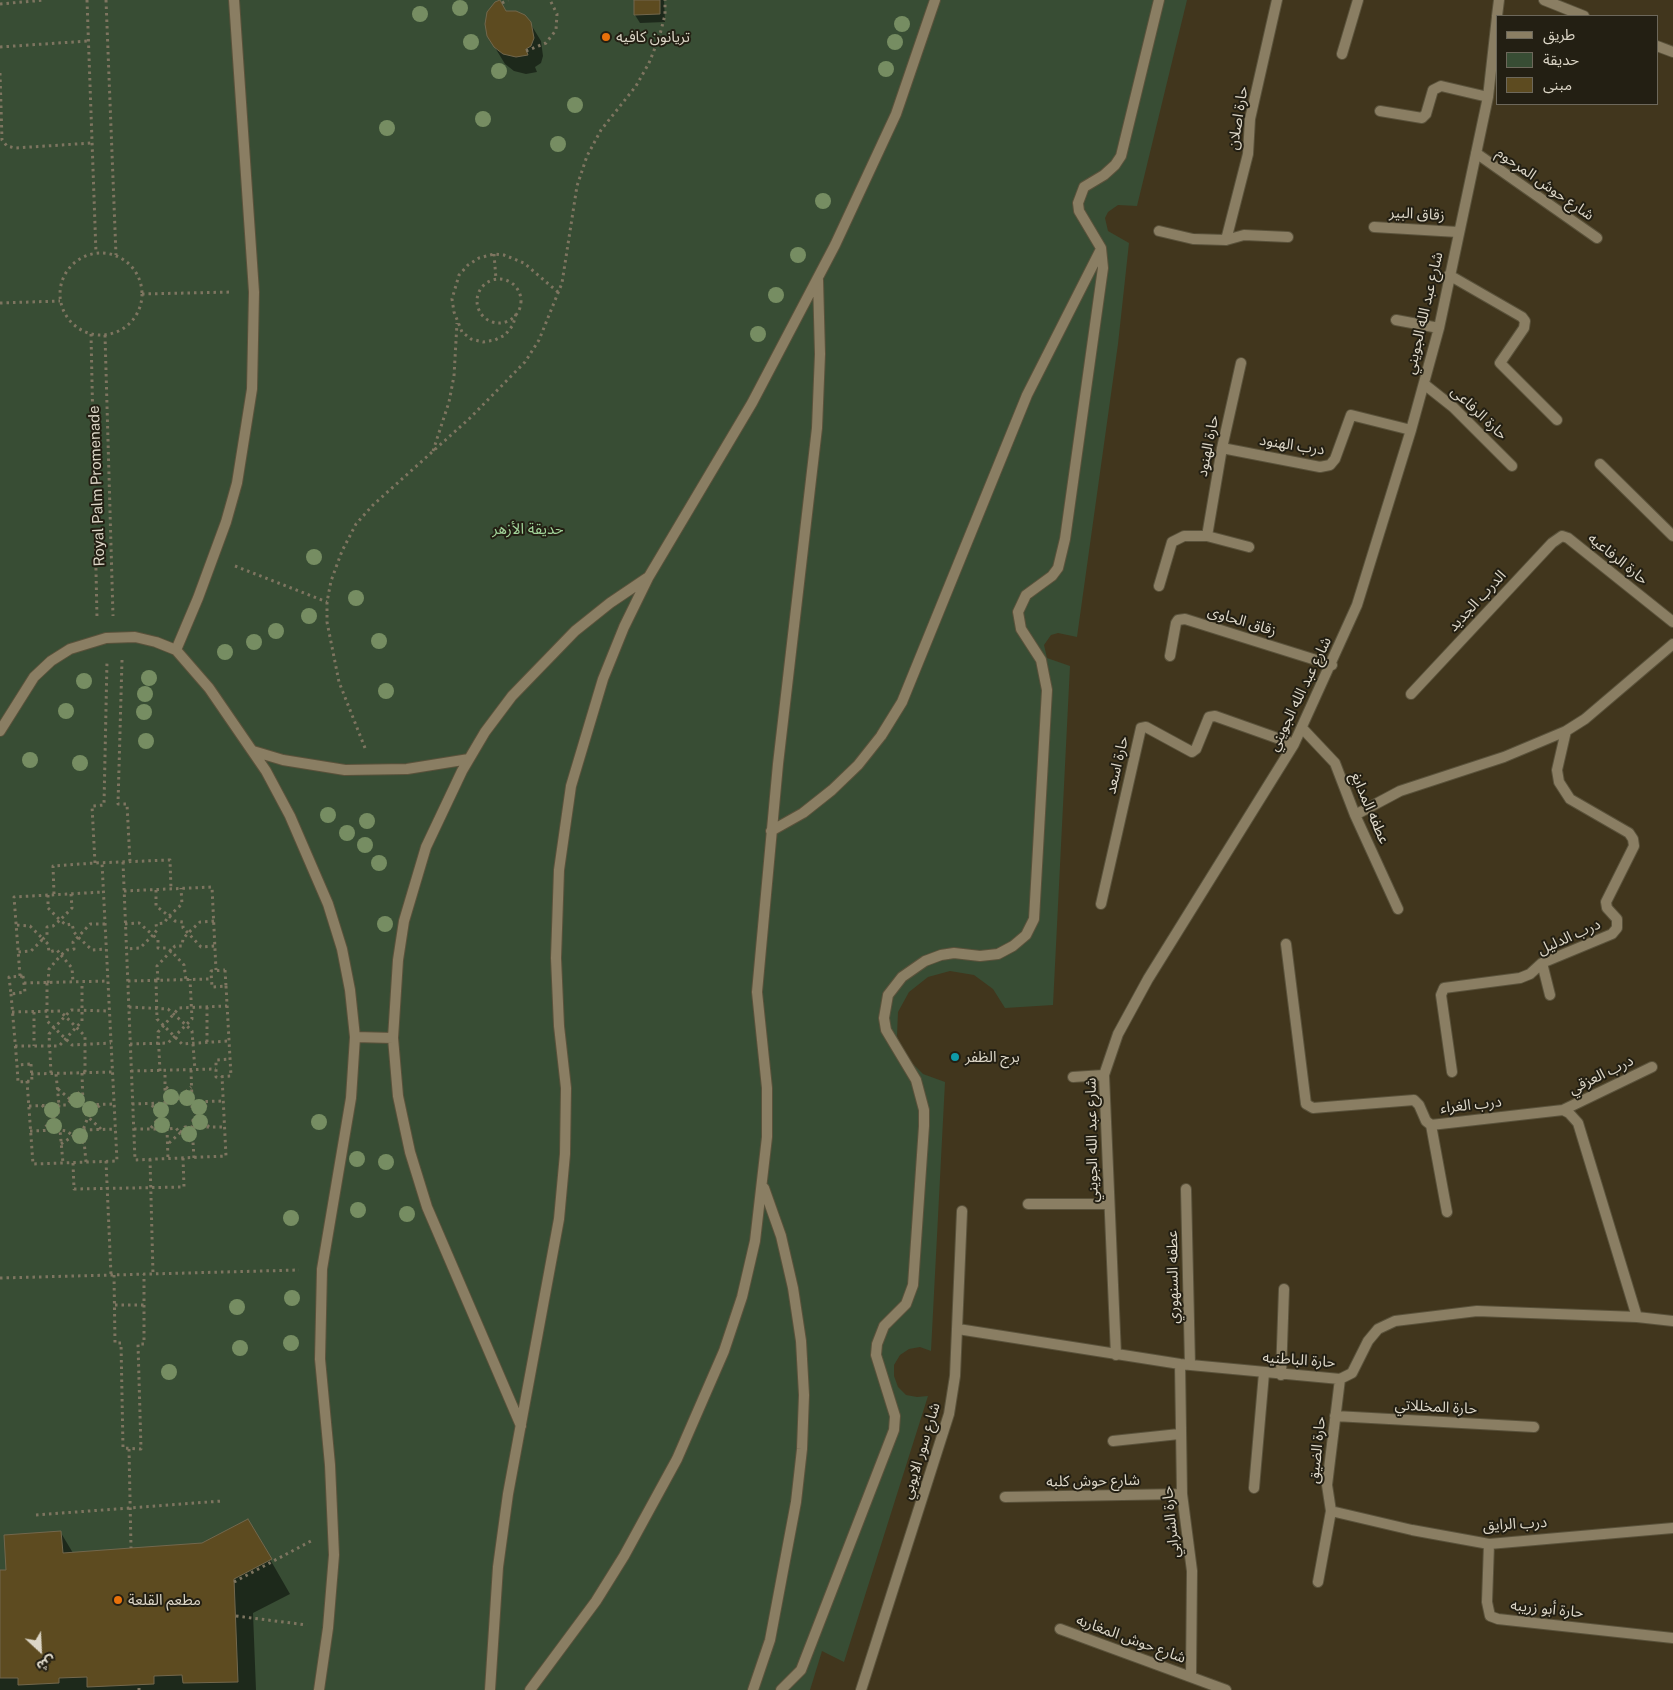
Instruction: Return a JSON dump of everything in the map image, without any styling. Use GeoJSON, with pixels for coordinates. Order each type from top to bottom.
{"type":"FeatureCollection","features":[{"type":"Feature","properties":{"kind":"street"},"geometry":{"type":"LineString","coordinates":[[176,650],[214,557],[237,483],[252,389],[254,292],[234,0]]}},
{"type":"Feature","properties":{"kind":"street"},"geometry":{"type":"LineString","coordinates":[[490,1690],[498,1567],[521,1426],[559,1219],[565,1154],[566,1088],[559,1026],[556,958],[559,870],[571,786],[603,678],[648,578],[752,403],[818,279],[896,114],[935,0]]}},
{"type":"Feature","properties":{"kind":"street"},"geometry":{"type":"LineString","coordinates":[[781,1690],[801,1670],[894,1430],[895,1416],[876,1355],[877,1344],[884,1326],[906,1304],[913,1285],[924,1110],[916,1080],[886,1030],[884,1018],[888,995],[902,977],[925,961],[941,955],[954,952],[980,956],[998,954],[1013,946],[1026,935],[1034,919],[1047,690],[1041,660],[1021,628],[1018,612],[1026,595],[1052,576],[1058,568],[1065,539],[1102,284],[1101,248],[1079,211],[1078,203],[1084,187],[1104,175],[1115,165],[1121,156],[1159,0]]}},
{"type":"Feature","properties":{"kind":"street","name":"حارة اصلان"},"geometry":{"type":"LineString","coordinates":[[1226,240],[1248,154],[1250,119],[1277,0]]}},
{"type":"Feature","properties":{"kind":"street"},"geometry":{"type":"LineString","coordinates":[[1342,54],[1358,0]]}},
{"type":"Feature","properties":{"kind":"street","name":"شارع عبد الله الجويني"},"geometry":{"type":"LineString","coordinates":[[1497,15],[1499,0]]}},
{"type":"Feature","properties":{"kind":"street"},"geometry":{"type":"LineString","coordinates":[[1544,0],[1582,15]]}},
{"type":"Feature","properties":{"kind":"street","name":"شارع عبد الله الجويني"},"geometry":{"type":"LineString","coordinates":[[1116,1355],[1104,1075],[1118,1034],[1148,979],[1294,744],[1332,665],[1357,605],[1411,430],[1439,328],[1488,98],[1496,25]]}},
{"type":"Feature","properties":{"kind":"street"},"geometry":{"type":"LineString","coordinates":[[1658,46],[1673,52]]}},
{"type":"Feature","properties":{"kind":"street"},"geometry":{"type":"LineString","coordinates":[[1380,111],[1422,118],[1426,114],[1433,90],[1441,86],[1488,98]]}},
{"type":"Feature","properties":{"kind":"street","name":"شارع حوش المرحوم"},"geometry":{"type":"LineString","coordinates":[[1476,153],[1597,238]]}},
{"type":"Feature","properties":{"kind":"street","name":"زقاق البير"},"geometry":{"type":"LineString","coordinates":[[1374,227],[1458,232]]}},
{"type":"Feature","properties":{"kind":"street"},"geometry":{"type":"LineString","coordinates":[[1159,231],[1193,239],[1226,240],[1244,235],[1288,237]]}},
{"type":"Feature","properties":{"kind":"street"},"geometry":{"type":"LineString","coordinates":[[771,831],[803,813],[832,790],[858,765],[881,736],[902,702],[1023,403],[1101,248]]}},
{"type":"Feature","properties":{"kind":"street"},"geometry":{"type":"LineString","coordinates":[[1450,275],[1522,317],[1525,321],[1524,328],[1500,363],[1557,420]]}},
{"type":"Feature","properties":{"kind":"street"},"geometry":{"type":"LineString","coordinates":[[530,1690],[571,1636],[624,1556],[678,1459],[702,1406],[742,1297],[755,1242],[767,1137],[767,1088],[757,992],[771,831],[817,428],[820,354],[818,279]]}},
{"type":"Feature","properties":{"kind":"street"},"geometry":{"type":"LineString","coordinates":[[1396,320],[1439,328]]}},
{"type":"Feature","properties":{"kind":"street","name":"حارة الهنود"},"geometry":{"type":"LineString","coordinates":[[1207,536],[1222,448],[1241,363]]}},
{"type":"Feature","properties":{"kind":"street","name":"حارة الرفاعى"},"geometry":{"type":"LineString","coordinates":[[1424,384],[1453,407],[1512,466]]}},
{"type":"Feature","properties":{"kind":"street","name":"درب الهنود"},"geometry":{"type":"LineString","coordinates":[[1222,448],[1320,468],[1330,465],[1335,459],[1351,415],[1411,430]]}},
{"type":"Feature","properties":{"kind":"street"},"geometry":{"type":"LineString","coordinates":[[1600,464],[1673,536]]}},
{"type":"Feature","properties":{"kind":"street"},"geometry":{"type":"LineString","coordinates":[[1159,586],[1172,542],[1184,536],[1207,536],[1249,547]]}},
{"type":"Feature","properties":{"kind":"street","name":"الدرب الجديد"},"geometry":{"type":"LineString","coordinates":[[1411,694],[1552,543],[1562,536],[1568,538]]}},
{"type":"Feature","properties":{"kind":"street","name":"حارة الرفاعيه"},"geometry":{"type":"LineString","coordinates":[[1568,538],[1673,622]]}},
{"type":"Feature","properties":{"kind":"street"},"geometry":{"type":"LineString","coordinates":[[521,1426],[427,1207],[408,1143],[398,1096],[393,1038],[398,960],[404,922],[414,883],[441,811],[469,759],[512,696],[542,662],[610,603],[648,578]]}},
{"type":"Feature","properties":{"kind":"street","name":"زقاق الحاوى"},"geometry":{"type":"LineString","coordinates":[[1170,656],[1176,623],[1178,620],[1185,619],[1332,665]]}},
{"type":"Feature","properties":{"kind":"street"},"geometry":{"type":"LineString","coordinates":[[0,731],[34,677],[51,661],[70,649],[110,638],[135,637],[156,642],[176,650],[209,688],[253,751],[290,816],[328,904],[342,949],[350,990],[355,1037],[352,1098],[322,1269],[320,1359],[330,1465],[334,1555],[328,1628],[318,1690]]}},
{"type":"Feature","properties":{"kind":"street"},"geometry":{"type":"LineString","coordinates":[[1355,815],[1400,791],[1504,757],[1566,731],[1585,719],[1673,644]]}},
{"type":"Feature","properties":{"kind":"street","name":"حارة اسعد"},"geometry":{"type":"LineString","coordinates":[[1101,904],[1141,728],[1146,727],[1192,752],[1196,749],[1209,717],[1215,716],[1294,744]]}},
{"type":"Feature","properties":{"kind":"street","name":"عطفه المدابغ"},"geometry":{"type":"LineString","coordinates":[[1302,728],[1335,763],[1355,815],[1398,909]]}},
{"type":"Feature","properties":{"kind":"street","name":"درب الدليل"},"geometry":{"type":"LineString","coordinates":[[1452,1072],[1441,990],[1449,987],[1520,978],[1530,974],[1542,962],[1612,934],[1617,928],[1616,919],[1607,908],[1606,902],[1634,846],[1629,833],[1570,799],[1563,791],[1557,770],[1566,731]]}},
{"type":"Feature","properties":{"kind":"street"},"geometry":{"type":"LineString","coordinates":[[253,751],[314,766],[376,771],[430,766],[469,759]]}},
{"type":"Feature","properties":{"kind":"street","name":"درب الغراء"},"geometry":{"type":"LineString","coordinates":[[1286,944],[1306,1104],[1313,1108],[1414,1100],[1419,1105],[1426,1121],[1430,1125],[1563,1110]]}},
{"type":"Feature","properties":{"kind":"street"},"geometry":{"type":"LineString","coordinates":[[1542,962],[1550,996]]}},
{"type":"Feature","properties":{"kind":"street"},"geometry":{"type":"LineString","coordinates":[[355,1037],[393,1038]]}},
{"type":"Feature","properties":{"kind":"street","name":"درب العزقي"},"geometry":{"type":"LineString","coordinates":[[1563,1110],[1652,1068]]}},
{"type":"Feature","properties":{"kind":"street"},"geometry":{"type":"LineString","coordinates":[[1073,1077],[1104,1075]]}},
{"type":"Feature","properties":{"kind":"street"},"geometry":{"type":"LineString","coordinates":[[1563,1110],[1575,1117],[1578,1124],[1637,1317]]}},
{"type":"Feature","properties":{"kind":"street"},"geometry":{"type":"LineString","coordinates":[[1430,1125],[1447,1212]]}},
{"type":"Feature","properties":{"kind":"street"},"geometry":{"type":"LineString","coordinates":[[753,1690],[770,1640],[796,1502],[802,1449],[804,1395],[801,1341],[793,1288],[781,1236],[763,1185]]}},
{"type":"Feature","properties":{"kind":"street","name":"عطفه السنهوري"},"geometry":{"type":"LineString","coordinates":[[1185,1365],[1186,1189]]}},
{"type":"Feature","properties":{"kind":"street"},"geometry":{"type":"LineString","coordinates":[[1028,1204],[1109,1204]]}},
{"type":"Feature","properties":{"kind":"street","name":"شارع سور الايوبي"},"geometry":{"type":"LineString","coordinates":[[861,1690],[949,1414],[955,1376],[962,1212]]}},
{"type":"Feature","properties":{"kind":"street"},"geometry":{"type":"LineString","coordinates":[[1281,1375],[1284,1289]]}},
{"type":"Feature","properties":{"kind":"street","name":"حارة الباطنيه"},"geometry":{"type":"LineString","coordinates":[[958,1329],[1185,1365],[1340,1379],[1352,1373],[1368,1341],[1378,1329],[1395,1321],[1477,1310],[1637,1317],[1673,1321]]}},
{"type":"Feature","properties":{"kind":"street","name":"حارة الشرابي"},"geometry":{"type":"LineString","coordinates":[[1185,1365],[1179,1434],[1182,1494],[1192,1571],[1192,1677]]}},
{"type":"Feature","properties":{"kind":"street"},"geometry":{"type":"LineString","coordinates":[[1254,1488],[1264,1373]]}},
{"type":"Feature","properties":{"kind":"street","name":"حارة الضيق"},"geometry":{"type":"LineString","coordinates":[[1318,1582],[1332,1511],[1327,1485],[1340,1379]]}},
{"type":"Feature","properties":{"kind":"street","name":"حارة المخللاتي"},"geometry":{"type":"LineString","coordinates":[[1335,1416],[1534,1427]]}},
{"type":"Feature","properties":{"kind":"street"},"geometry":{"type":"LineString","coordinates":[[1113,1441],[1179,1434]]}},
{"type":"Feature","properties":{"kind":"street","name":"شارع حوش كلبه"},"geometry":{"type":"LineString","coordinates":[[1005,1497],[1182,1494]]}},
{"type":"Feature","properties":{"kind":"street","name":"درب الرايق"},"geometry":{"type":"LineString","coordinates":[[1332,1511],[1412,1530],[1489,1544],[1673,1528]]}},
{"type":"Feature","properties":{"kind":"street","name":"حارة أبو زريبه"},"geometry":{"type":"LineString","coordinates":[[1489,1544],[1487,1602],[1490,1616],[1498,1619],[1673,1638]]}},
{"type":"Feature","properties":{"kind":"street","name":"شارع حوش المغاربه"},"geometry":{"type":"LineString","coordinates":[[1060,1629],[1226,1690]]}},
{"type":"Feature","properties":{"kind":"path"},"geometry":{"type":"LineString","coordinates":[[0,4],[45,0]]}},
{"type":"Feature","properties":{"kind":"path"},"geometry":{"type":"LineString","coordinates":[[87,0],[96,253]]}},
{"type":"Feature","properties":{"kind":"path"},"geometry":{"type":"LineString","coordinates":[[106,0],[116,255]]}},
{"type":"Feature","properties":{"kind":"path"},"geometry":{"type":"LineString","coordinates":[[502,3],[508,0]]}},
{"type":"Feature","properties":{"kind":"path"},"geometry":{"type":"LineString","coordinates":[[526,52],[546,43],[556,30],[557,14],[550,0]]}},
{"type":"Feature","properties":{"kind":"path"},"geometry":{"type":"LineString","coordinates":[[376,771],[352,719],[339,682],[331,647],[327,602],[331,581],[342,551],[356,524],[379,498],[433,453],[525,362],[546,326],[559,293],[569,250],[577,186],[587,156],[601,130],[636,86],[650,64],[665,15],[665,0]]}},
{"type":"Feature","properties":{"kind":"path"},"geometry":{"type":"LineString","coordinates":[[0,47],[88,41]]}},
{"type":"Feature","properties":{"kind":"path"},"geometry":{"type":"LineString","coordinates":[[0,73],[2,140],[7,146],[15,148],[92,143]]}},
{"type":"Feature","properties":{"kind":"path"},"geometry":{"type":"LineString","coordinates":[[96,253],[116,255],[132,267],[141,284],[140,306],[131,322],[116,332],[105,335],[90,334],[74,326],[67,318],[60,301],[60,288],[64,274],[72,264],[83,256],[96,253]]}},
{"type":"Feature","properties":{"kind":"path"},"geometry":{"type":"LineString","coordinates":[[433,453],[451,393],[457,349],[457,322],[452,299],[459,275],[468,265],[479,258],[494,254],[514,258],[524,263],[559,293]]}},
{"type":"Feature","properties":{"kind":"path"},"geometry":{"type":"LineString","coordinates":[[494,254],[496,279]]}},
{"type":"Feature","properties":{"kind":"path"},"geometry":{"type":"LineString","coordinates":[[457,322],[462,332],[471,339],[483,342],[495,340],[506,335],[513,325],[520,304],[520,294],[515,286],[506,280],[496,279],[486,283],[479,291],[477,301],[480,312],[487,319],[498,323],[508,320],[516,314]]}},
{"type":"Feature","properties":{"kind":"path"},"geometry":{"type":"LineString","coordinates":[[142,294],[254,292]]}},
{"type":"Feature","properties":{"kind":"path"},"geometry":{"type":"LineString","coordinates":[[0,302],[60,301]]}},
{"type":"Feature","properties":{"kind":"path","name":"Royal Palm Promenade"},"geometry":{"type":"LineString","coordinates":[[90,334],[120,781],[118,804],[127,804],[130,862]]}},
{"type":"Feature","properties":{"kind":"path","name":"Royal Palm Promenade"},"geometry":{"type":"LineString","coordinates":[[95,863],[92,806],[104,805],[110,638],[105,335]]}},
{"type":"Feature","properties":{"kind":"path"},"geometry":{"type":"LineString","coordinates":[[214,557],[327,602]]}},
{"type":"Feature","properties":{"kind":"path"},"geometry":{"type":"LineString","coordinates":[[54,894],[53,866],[95,863],[170,860],[171,889]]}},
{"type":"Feature","properties":{"kind":"path"},"geometry":{"type":"LineString","coordinates":[[123,862],[135,1160],[226,1156],[222,1076]]}},
{"type":"Feature","properties":{"kind":"path"},"geometry":{"type":"LineString","coordinates":[[27,1081],[33,1164],[117,1161],[102,863]]}},
{"type":"Feature","properties":{"kind":"path"},"geometry":{"type":"LineString","coordinates":[[124,891],[212,887],[216,970]]}},
{"type":"Feature","properties":{"kind":"path"},"geometry":{"type":"LineString","coordinates":[[126,949],[140,948],[157,930],[156,924],[164,924],[169,916],[182,904],[181,888]]}},
{"type":"Feature","properties":{"kind":"path"},"geometry":{"type":"LineString","coordinates":[[156,890],[156,906],[175,922],[183,922],[183,928],[200,947],[215,946]]}},
{"type":"Feature","properties":{"kind":"path"},"geometry":{"type":"LineString","coordinates":[[11,994],[24,992],[23,976],[20,976],[14,897],[103,892]]}},
{"type":"Feature","properties":{"kind":"path"},"geometry":{"type":"LineString","coordinates":[[18,952],[31,951],[47,935],[47,927],[54,926],[72,908],[71,894]]}},
{"type":"Feature","properties":{"kind":"path"},"geometry":{"type":"LineString","coordinates":[[48,895],[48,908],[60,920],[66,925],[72,924],[74,932],[92,950],[106,950]]}},
{"type":"Feature","properties":{"kind":"path"},"geometry":{"type":"LineString","coordinates":[[214,921],[200,922],[183,939],[182,946],[176,946],[157,966],[157,1019],[182,1044],[228,1041]]}},
{"type":"Feature","properties":{"kind":"path"},"geometry":{"type":"LineString","coordinates":[[125,924],[140,923],[158,940],[158,948],[167,948],[184,965],[188,980],[192,1019],[168,1043],[130,1044]]}},
{"type":"Feature","properties":{"kind":"path"},"geometry":{"type":"LineString","coordinates":[[105,924],[90,924],[73,942],[74,949],[67,950],[48,969],[47,1021],[72,1045],[111,1043]]}},
{"type":"Feature","properties":{"kind":"path"},"geometry":{"type":"LineString","coordinates":[[16,926],[30,926],[48,944],[49,952],[57,950],[72,968],[73,982]]}},
{"type":"Feature","properties":{"kind":"path"},"geometry":{"type":"LineString","coordinates":[[226,986],[212,987],[211,971],[225,970],[226,986],[227,1006],[229,1059],[231,1076],[216,1077],[216,1060],[229,1059]]}},
{"type":"Feature","properties":{"kind":"path"},"geometry":{"type":"LineString","coordinates":[[16,1066],[31,1064],[32,1081],[18,1082],[16,1066],[9,977],[20,976]]}},
{"type":"Feature","properties":{"kind":"path"},"geometry":{"type":"LineString","coordinates":[[128,981],[211,979]]}},
{"type":"Feature","properties":{"kind":"path"},"geometry":{"type":"LineString","coordinates":[[24,984],[108,981]]}},
{"type":"Feature","properties":{"kind":"path"},"geometry":{"type":"LineString","coordinates":[[15,1046],[59,1046],[82,1021],[82,982]]}},
{"type":"Feature","properties":{"kind":"path"},"geometry":{"type":"LineString","coordinates":[[150,1129],[166,1111],[166,1087],[158,1032],[179,1008],[227,1006]]}},
{"type":"Feature","properties":{"kind":"path"},"geometry":{"type":"LineString","coordinates":[[129,1007],[168,1008],[192,1031],[192,1109],[209,1127]]}},
{"type":"Feature","properties":{"kind":"path"},"geometry":{"type":"LineString","coordinates":[[207,1007],[207,1042]]}},
{"type":"Feature","properties":{"kind":"path"},"geometry":{"type":"LineString","coordinates":[[52,1073],[49,1034],[54,1028],[71,1010],[109,1011]]}},
{"type":"Feature","properties":{"kind":"path"},"geometry":{"type":"LineString","coordinates":[[12,1012],[60,1011],[85,1036],[83,1105],[88,1117],[101,1129]]}},
{"type":"Feature","properties":{"kind":"path"},"geometry":{"type":"LineString","coordinates":[[34,1012],[34,1046]]}},
{"type":"Feature","properties":{"kind":"path"},"geometry":{"type":"LineString","coordinates":[[131,1071],[216,1069]]}},
{"type":"Feature","properties":{"kind":"path"},"geometry":{"type":"LineString","coordinates":[[31,1074],[112,1072]]}},
{"type":"Feature","properties":{"kind":"path"},"geometry":{"type":"LineString","coordinates":[[43,1131],[58,1113],[56,1074]]}},
{"type":"Feature","properties":{"kind":"path"},"geometry":{"type":"LineString","coordinates":[[132,1104],[173,1103],[191,1086]]}},
{"type":"Feature","properties":{"kind":"path"},"geometry":{"type":"LineString","coordinates":[[166,1087],[184,1102],[223,1101]]}},
{"type":"Feature","properties":{"kind":"path"},"geometry":{"type":"LineString","coordinates":[[58,1089],[75,1104],[114,1104]]}},
{"type":"Feature","properties":{"kind":"path"},"geometry":{"type":"LineString","coordinates":[[29,1106],[66,1105],[82,1090]]}},
{"type":"Feature","properties":{"kind":"path"},"geometry":{"type":"LineString","coordinates":[[194,1158],[192,1120],[209,1102]]}},
{"type":"Feature","properties":{"kind":"path"},"geometry":{"type":"LineString","coordinates":[[151,1103],[166,1121],[168,1159]]}},
{"type":"Feature","properties":{"kind":"path"},"geometry":{"type":"LineString","coordinates":[[86,1162],[83,1130],[88,1117],[101,1104]]}},
{"type":"Feature","properties":{"kind":"path"},"geometry":{"type":"LineString","coordinates":[[42,1105],[58,1123],[62,1163]]}},
{"type":"Feature","properties":{"kind":"path"},"geometry":{"type":"LineString","coordinates":[[168,1144],[185,1128],[224,1127]]}},
{"type":"Feature","properties":{"kind":"path"},"geometry":{"type":"LineString","coordinates":[[134,1129],[176,1128],[193,1144]]}},
{"type":"Feature","properties":{"kind":"path"},"geometry":{"type":"LineString","coordinates":[[61,1144],[78,1130],[116,1129]]}},
{"type":"Feature","properties":{"kind":"path"},"geometry":{"type":"LineString","coordinates":[[30,1131],[67,1131],[84,1143]]}},
{"type":"Feature","properties":{"kind":"path"},"geometry":{"type":"LineString","coordinates":[[73,1163],[74,1189],[184,1187],[183,1158]]}},
{"type":"Feature","properties":{"kind":"path"},"geometry":{"type":"LineString","coordinates":[[150,1159],[153,1274]]}},
{"type":"Feature","properties":{"kind":"path"},"geometry":{"type":"LineString","coordinates":[[106,1161],[115,1305],[115,1343],[121,1343],[123,1448],[129,1449],[141,1449],[138,1344],[144,1344],[144,1274]]}},
{"type":"Feature","properties":{"kind":"path"},"geometry":{"type":"LineString","coordinates":[[0,1278],[322,1269]]}},
{"type":"Feature","properties":{"kind":"path"},"geometry":{"type":"LineString","coordinates":[[115,1305],[144,1305]]}},
{"type":"Feature","properties":{"kind":"path"},"geometry":{"type":"LineString","coordinates":[[129,1449],[131,1548]]}},
{"type":"Feature","properties":{"kind":"path"},"geometry":{"type":"LineString","coordinates":[[36,1515],[222,1501]]}},
{"type":"Feature","properties":{"kind":"path"},"geometry":{"type":"LineString","coordinates":[[234,1582],[333,1530]]}},
{"type":"Feature","properties":{"kind":"path"},"geometry":{"type":"LineString","coordinates":[[236,1616],[328,1628]]}},
{"type":"Feature","properties":{"kind":"green space","name":"حديقة الأزهر"},"geometry":{"type":"Polygon","coordinates":[[[0,0],[1187,0],[1137,206],[1118,205],[1108,212],[1105,218],[1108,231],[1129,243],[1118,344],[1077,637],[1058,633],[1051,635],[1044,645],[1047,658],[1070,666],[1053,1005],[1005,1008],[993,989],[974,975],[950,971],[928,977],[909,992],[898,1012],[897,1036],[906,1057],[923,1074],[945,1082],[931,1351],[920,1347],[909,1349],[900,1355],[894,1365],[894,1376],[898,1387],[906,1395],[928,1396],[844,1662],[822,1651],[810,1690],[0,1690],[0,0]]]}},
{"type":"Feature","properties":{"kind":"building"},"geometry":{"type":"Polygon","coordinates":[[[500,0],[506,11],[516,11],[525,15],[531,22],[534,38],[531,46],[526,49],[528,55],[516,57],[503,54],[494,47],[487,36],[485,24],[487,12],[495,2],[500,0]]]}},
{"type":"Feature","properties":{"kind":"building"},"geometry":{"type":"Polygon","coordinates":[[[634,0],[660,0],[660,14],[634,15],[634,0]]]}},
{"type":"Feature","properties":{"kind":"building","name":"مطعم القلعة"},"geometry":{"type":"Polygon","coordinates":[[[248,1519],[272,1559],[234,1579],[238,1682],[183,1683],[182,1675],[154,1676],[154,1684],[87,1687],[87,1677],[59,1678],[59,1683],[18,1685],[18,1678],[0,1678],[0,1570],[6,1570],[4,1535],[61,1531],[63,1553],[202,1543],[248,1519]]]}},
{"type":"Feature","properties":{"kind":"place","name":"تريانون كافيه"},"geometry":{"type":"Point","coordinates":[606,37]}},
{"type":"Feature","properties":{"kind":"place","name":"برج الظفر"},"geometry":{"type":"Point","coordinates":[955,1057]}},
{"type":"Feature","properties":{"kind":"place","name":"مطعم القلعة"},"geometry":{"type":"Point","coordinates":[118,1600]}}]}
